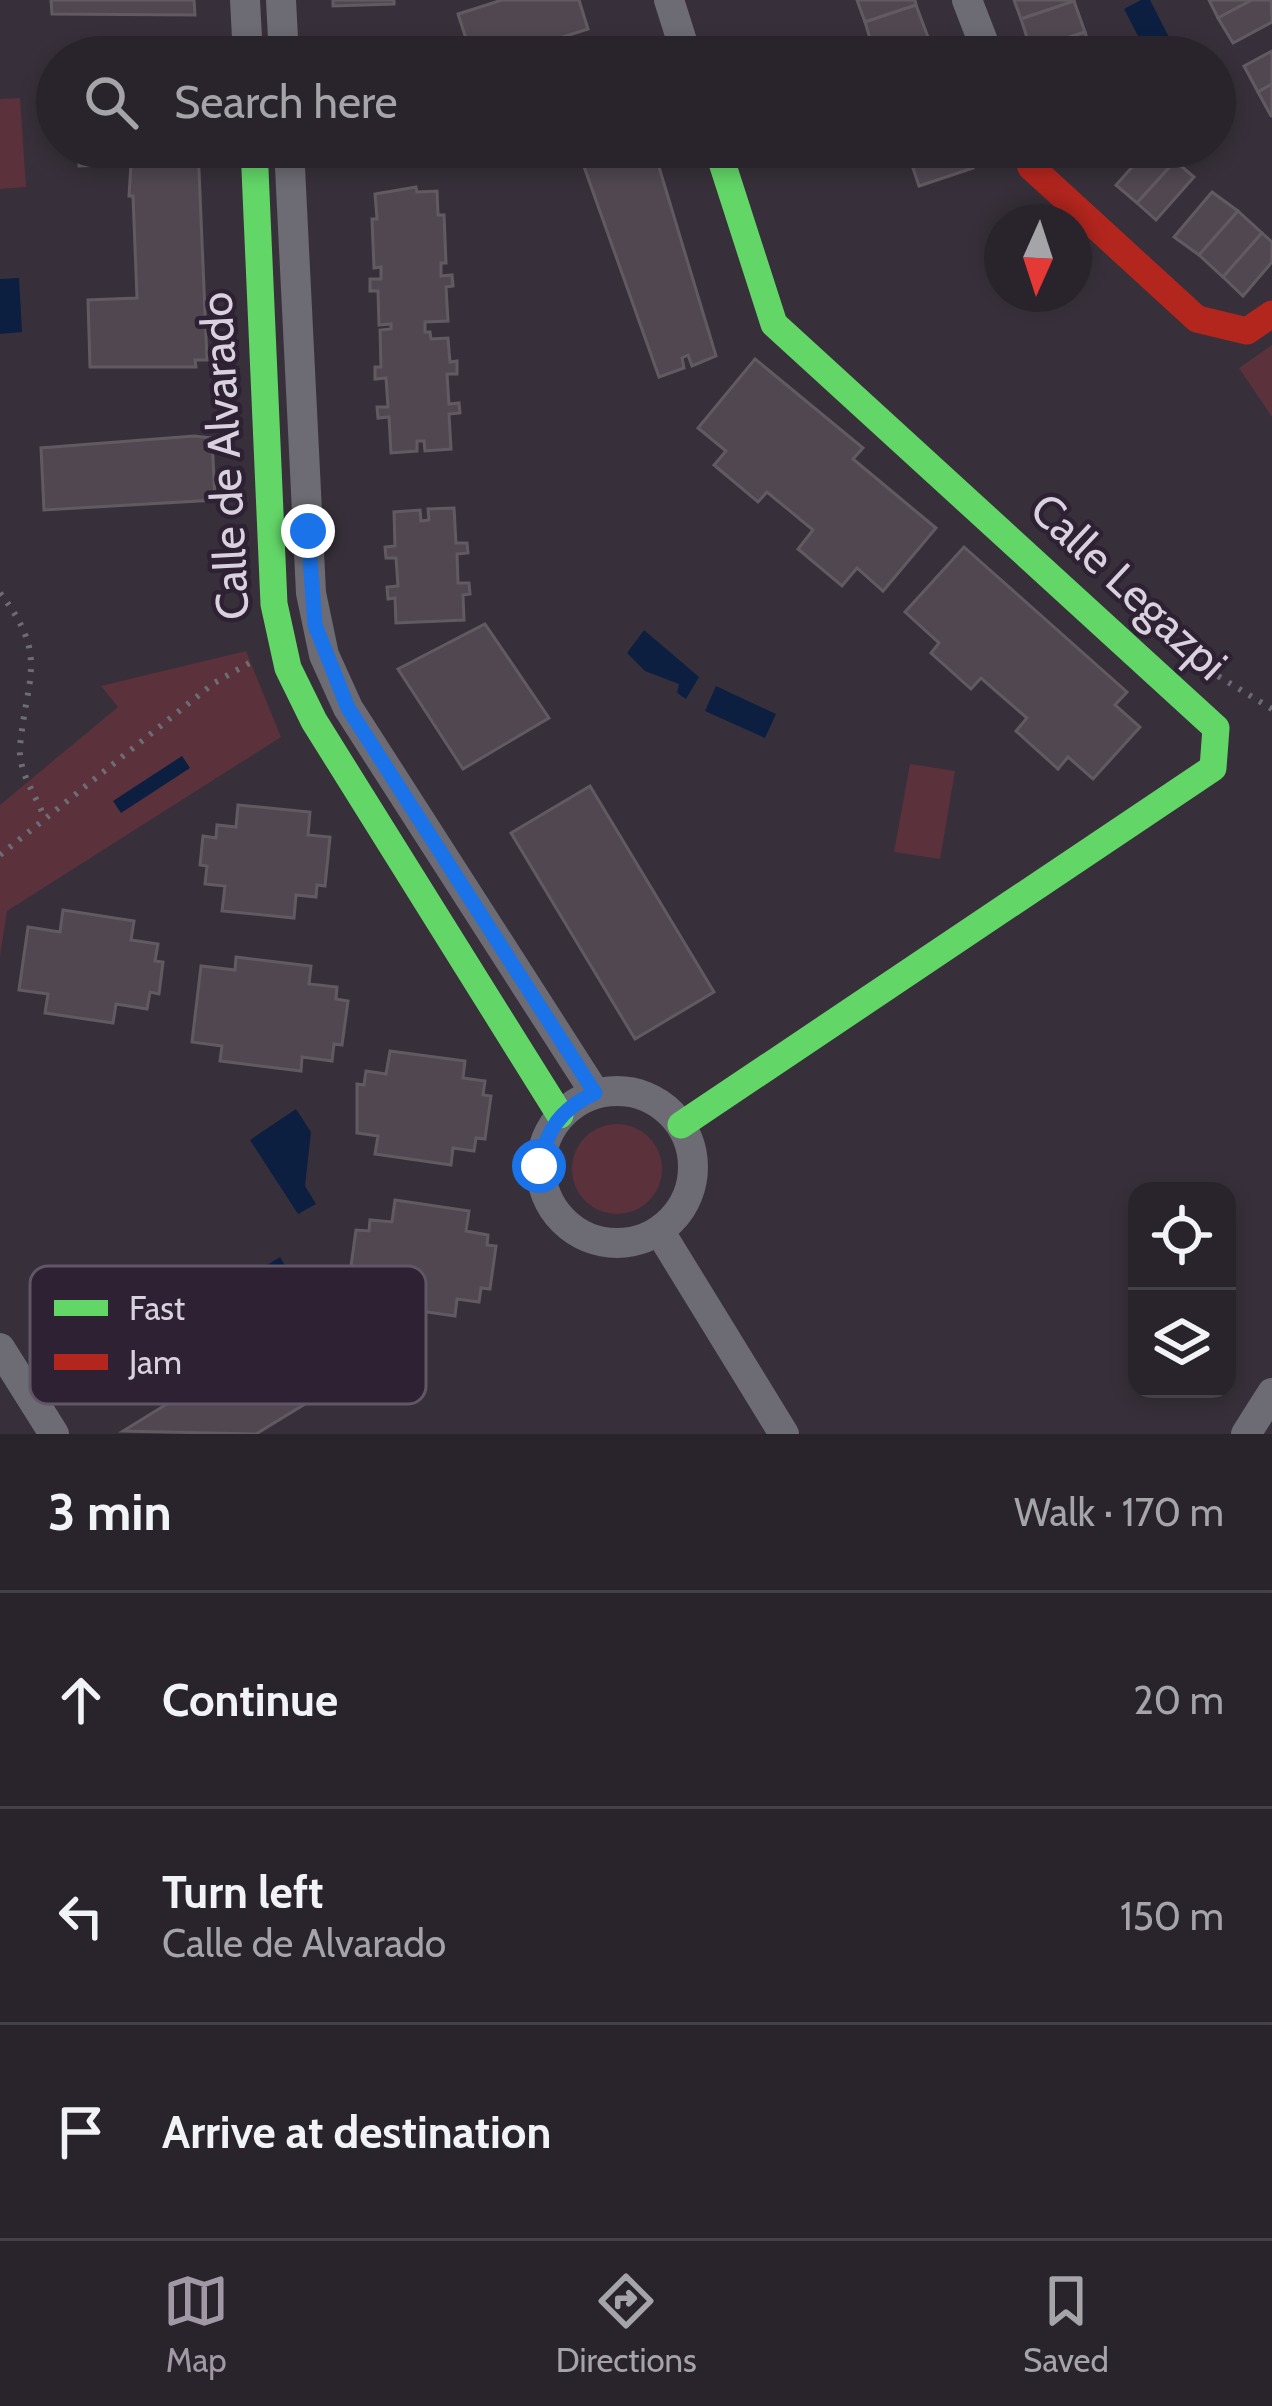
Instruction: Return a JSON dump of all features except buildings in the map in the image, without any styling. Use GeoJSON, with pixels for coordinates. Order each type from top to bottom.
{"type":"FeatureCollection","features":[{"type":"Feature","properties":{"kind":"street"},"geometry":{"type":"LineString","coordinates":[[245,0],[247,36]]}},
{"type":"Feature","properties":{"kind":"street"},"geometry":{"type":"LineString","coordinates":[[280,0],[283,36]]}},
{"type":"Feature","properties":{"kind":"street"},"geometry":{"type":"LineString","coordinates":[[669,0],[680,36]]}},
{"type":"Feature","properties":{"kind":"street"},"geometry":{"type":"LineString","coordinates":[[968,0],[981,36]]}},
{"type":"Feature","properties":{"kind":"street","name":"Calle de Alvarado"},"geometry":{"type":"LineString","coordinates":[[255,168],[274,604],[288,668],[314,721],[560,1115]]}},
{"type":"Feature","properties":{"kind":"street","name":"Calle de Alvarado"},"geometry":{"type":"LineString","coordinates":[[290,168],[311,593],[324,655],[348,708],[595,1093]]}},
{"type":"Feature","properties":{"kind":"street","name":"Calle Legazpi"},"geometry":{"type":"LineString","coordinates":[[682,1125],[1213,768],[1216,728],[774,324],[724,168]]}},
{"type":"Feature","properties":{"kind":"street"},"geometry":{"type":"LineString","coordinates":[[1031,168],[1197,319],[1246,331],[1272,314]]}},
{"type":"Feature","properties":{"kind":"street"},"geometry":{"type":"LineString","coordinates":[[628,1091],[658,1102],[682,1125],[693,1153],[693,1183],[681,1210],[660,1232],[627,1244],[593,1241],[563,1223],[544,1194],[539,1166],[545,1139],[560,1115],[595,1093],[628,1091]]}},
{"type":"Feature","properties":{"kind":"street"},"geometry":{"type":"LineString","coordinates":[[660,1232],[784,1434]]}},
{"type":"Feature","properties":{"kind":"street"},"geometry":{"type":"LineString","coordinates":[[0,1348],[30,1396]]}},
{"type":"Feature","properties":{"kind":"street"},"geometry":{"type":"LineString","coordinates":[[1246,1434],[1272,1393]]}},
{"type":"Feature","properties":{"kind":"street"},"geometry":{"type":"LineString","coordinates":[[35,1404],[54,1434]]}},
{"type":"Feature","properties":{"kind":"path"},"geometry":{"type":"LineString","coordinates":[[0,593],[33,646],[34,676],[20,748],[22,769],[45,819]]}},
{"type":"Feature","properties":{"kind":"path"},"geometry":{"type":"LineString","coordinates":[[0,855],[214,682],[256,659],[265,678],[288,668]]}},
{"type":"Feature","properties":{"kind":"shaded area"},"geometry":{"type":"Polygon","coordinates":[[[20,98],[26,187],[0,189],[0,99],[20,98]]]}},
{"type":"Feature","properties":{"kind":"shaded area"},"geometry":{"type":"Polygon","coordinates":[[[1272,345],[1272,417],[1239,368],[1272,345]]]}},
{"type":"Feature","properties":{"kind":"shaded area"},"geometry":{"type":"Polygon","coordinates":[[[246,651],[281,737],[7,911],[0,956],[0,805],[118,707],[101,686],[246,651]]]}},
{"type":"Feature","properties":{"kind":"shaded area"},"geometry":{"type":"Polygon","coordinates":[[[910,764],[955,771],[940,859],[894,852],[910,764]]]}},
{"type":"Feature","properties":{"kind":"shaded area"},"geometry":{"type":"Polygon","coordinates":[[[617,1124],[634,1127],[649,1137],[659,1152],[659,1186],[649,1201],[634,1211],[617,1214],[600,1211],[585,1201],[575,1186],[572,1169],[575,1152],[585,1137],[600,1127],[617,1124]]]}},
{"type":"Feature","properties":{"kind":"water"},"geometry":{"type":"Polygon","coordinates":[[[1150,0],[1168,36],[1138,36],[1124,9],[1150,0]]]}},
{"type":"Feature","properties":{"kind":"water"},"geometry":{"type":"Polygon","coordinates":[[[19,278],[22,332],[0,334],[0,279],[19,278]]]}},
{"type":"Feature","properties":{"kind":"water"},"geometry":{"type":"Polygon","coordinates":[[[644,630],[699,677],[686,699],[677,693],[679,684],[645,671],[627,653],[644,630]]]}},
{"type":"Feature","properties":{"kind":"water"},"geometry":{"type":"Polygon","coordinates":[[[716,686],[776,714],[765,738],[705,711],[716,686]]]}},
{"type":"Feature","properties":{"kind":"water"},"geometry":{"type":"Polygon","coordinates":[[[182,756],[190,768],[121,813],[113,801],[182,756]]]}},
{"type":"Feature","properties":{"kind":"water"},"geometry":{"type":"Polygon","coordinates":[[[296,1109],[311,1132],[305,1186],[316,1204],[298,1214],[250,1140],[296,1109]]]}},
{"type":"Feature","properties":{"kind":"traffic: fast"},"geometry":{"type":"LineString","coordinates":[[255,168],[274,604],[288,668],[314,721],[560,1115]]}},
{"type":"Feature","properties":{"kind":"traffic: fast"},"geometry":{"type":"LineString","coordinates":[[681,1125],[1213,768],[1216,728],[774,324],[724,168]]}},
{"type":"Feature","properties":{"kind":"traffic: jam"},"geometry":{"type":"LineString","coordinates":[[1032,168],[1197,319],[1247,331],[1272,314]]}},
{"type":"Feature","properties":{"kind":"route"},"geometry":{"type":"LineString","coordinates":[[308,531],[315,625],[348,708],[595,1093],[560,1115],[545,1139],[539,1166]]}}]}
